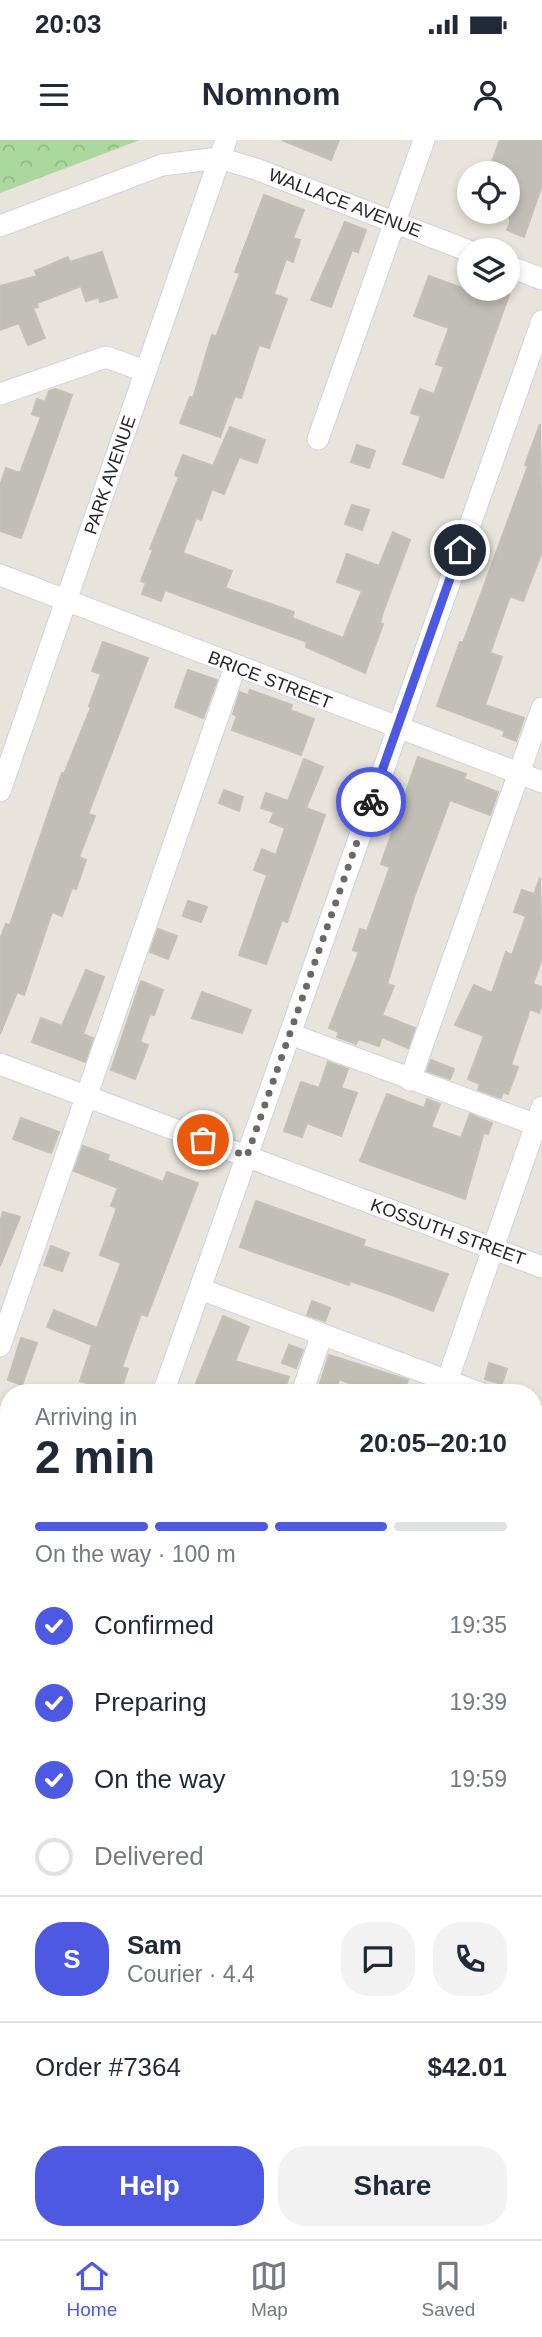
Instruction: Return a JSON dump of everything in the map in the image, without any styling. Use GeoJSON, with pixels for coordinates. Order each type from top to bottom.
{"type":"FeatureCollection","features":[{"type":"Feature","properties":{"kind":"street"},"geometry":{"type":"LineString","coordinates":[[318,439],[424,140]]}},
{"type":"Feature","properties":{"kind":"street","name":"WALLACE AVENUE"},"geometry":{"type":"LineString","coordinates":[[0,226],[162,165],[222,149],[256,169],[457,246]]}},
{"type":"Feature","properties":{"kind":"street","name":"PARK AVENUE"},"geometry":{"type":"LineString","coordinates":[[0,791],[222,149]]}},
{"type":"Feature","properties":{"kind":"street"},"geometry":{"type":"LineString","coordinates":[[520,271],[542,279]]}},
{"type":"Feature","properties":{"kind":"street"},"geometry":{"type":"LineString","coordinates":[[166,1384],[542,321]]}},
{"type":"Feature","properties":{"kind":"street"},"geometry":{"type":"LineString","coordinates":[[0,394],[106,357],[145,371]]}},
{"type":"Feature","properties":{"kind":"street","name":"BRICE STREET"},"geometry":{"type":"LineString","coordinates":[[0,575],[235,667],[542,782]]}},
{"type":"Feature","properties":{"kind":"street"},"geometry":{"type":"LineString","coordinates":[[0,1346],[235,667]]}},
{"type":"Feature","properties":{"kind":"street"},"geometry":{"type":"LineString","coordinates":[[410,1080],[542,708]]}},
{"type":"Feature","properties":{"kind":"street"},"geometry":{"type":"LineString","coordinates":[[290,1034],[410,1080],[540,1120],[491,1249],[446,1384]]}},
{"type":"Feature","properties":{"kind":"street","name":"KOSSUTH STREET"},"geometry":{"type":"LineString","coordinates":[[0,1064],[542,1267]]}},
{"type":"Feature","properties":{"kind":"street"},"geometry":{"type":"LineString","coordinates":[[200,1289],[322,1334],[438,1384]]}},
{"type":"Feature","properties":{"kind":"street"},"geometry":{"type":"LineString","coordinates":[[305,1384],[322,1334]]}},
{"type":"Feature","properties":{"kind":"green space"},"geometry":{"type":"Polygon","coordinates":[[[0,140],[140,140],[0,193],[0,140]]]}},
{"type":"Feature","properties":{"kind":"building"},"geometry":{"type":"Polygon","coordinates":[[[282,140],[339,140],[331,160],[282,140]]]}},
{"type":"Feature","properties":{"kind":"building"},"geometry":{"type":"Polygon","coordinates":[[[500,140],[542,140],[542,185],[524,237],[507,230],[509,224],[520,224],[520,161],[492,161],[500,140]]]}},
{"type":"Feature","properties":{"kind":"building"},"geometry":{"type":"Polygon","coordinates":[[[264,195],[304,210],[293,238],[300,240],[293,262],[286,259],[274,294],[287,299],[269,348],[259,345],[241,398],[235,396],[220,437],[180,423],[190,397],[193,398],[212,335],[216,337],[240,273],[235,272],[264,195]]]}},
{"type":"Feature","properties":{"kind":"building"},"geometry":{"type":"Polygon","coordinates":[[[345,222],[366,230],[358,252],[352,250],[331,307],[311,300],[345,222]]]}},
{"type":"Feature","properties":{"kind":"building"},"geometry":{"type":"Polygon","coordinates":[[[102,252],[117,297],[100,302],[99,297],[86,301],[81,286],[37,303],[38,307],[33,308],[45,338],[28,345],[19,323],[0,330],[0,286],[37,276],[35,271],[68,257],[70,262],[102,252]]]}},
{"type":"Feature","properties":{"kind":"building"},"geometry":{"type":"Polygon","coordinates":[[[429,276],[457,286],[457,301],[507,301],[443,478],[403,464],[421,416],[411,413],[420,389],[434,394],[444,367],[436,364],[449,328],[414,316],[429,276]]]}},
{"type":"Feature","properties":{"kind":"building"},"geometry":{"type":"Polygon","coordinates":[[[55,389],[72,395],[21,538],[0,531],[0,486],[6,468],[20,473],[41,417],[32,414],[37,399],[45,402],[49,391],[55,389]]]}},
{"type":"Feature","properties":{"kind":"building"},"geometry":{"type":"Polygon","coordinates":[[[540,424],[542,552],[523,601],[510,596],[490,653],[502,657],[485,705],[524,718],[516,741],[503,736],[505,731],[437,706],[528,466],[525,465],[540,424]]]}},
{"type":"Feature","properties":{"kind":"building"},"geometry":{"type":"Polygon","coordinates":[[[230,427],[265,440],[257,463],[239,457],[224,494],[212,489],[201,520],[196,518],[183,553],[232,571],[225,588],[294,612],[292,618],[343,638],[362,591],[337,582],[347,554],[379,566],[393,532],[410,540],[383,612],[380,623],[383,624],[365,673],[306,647],[307,642],[165,590],[161,601],[142,594],[146,583],[141,581],[153,550],[150,549],[179,477],[175,475],[183,455],[213,466],[230,427]]]}},
{"type":"Feature","properties":{"kind":"building"},"geometry":{"type":"Polygon","coordinates":[[[357,445],[375,451],[369,468],[351,462],[357,445]]]}},
{"type":"Feature","properties":{"kind":"building"},"geometry":{"type":"Polygon","coordinates":[[[352,505],[369,510],[362,530],[345,524],[352,505]]]}},
{"type":"Feature","properties":{"kind":"building"},"geometry":{"type":"Polygon","coordinates":[[[103,642],[148,658],[88,814],[95,816],[79,857],[86,860],[76,889],[72,888],[62,916],[52,912],[24,995],[17,992],[0,1034],[0,939],[6,924],[10,925],[62,773],[64,774],[91,707],[89,706],[101,674],[92,671],[103,642]]]}},
{"type":"Feature","properties":{"kind":"building"},"geometry":{"type":"Polygon","coordinates":[[[188,670],[217,680],[203,718],[175,707],[188,670]]]}},
{"type":"Feature","properties":{"kind":"building"},"geometry":{"type":"Polygon","coordinates":[[[250,690],[292,705],[290,710],[314,719],[301,755],[232,730],[237,716],[233,714],[240,692],[248,695],[250,690]]]}},
{"type":"Feature","properties":{"kind":"building"},"geometry":{"type":"Polygon","coordinates":[[[418,757],[466,774],[464,779],[498,792],[490,815],[450,800],[414,897],[387,984],[394,986],[382,1015],[415,1028],[408,1048],[382,1037],[379,1046],[358,1039],[356,1044],[337,1037],[339,1032],[329,1028],[359,952],[353,950],[360,929],[367,931],[390,867],[381,864],[418,757]]]}},
{"type":"Feature","properties":{"kind":"building"},"geometry":{"type":"Polygon","coordinates":[[[304,759],[323,767],[306,808],[325,815],[287,922],[282,920],[266,964],[239,955],[267,875],[254,870],[262,849],[276,855],[285,828],[270,822],[274,812],[261,808],[266,793],[288,801],[304,759]]]}},
{"type":"Feature","properties":{"kind":"building"},"geometry":{"type":"Polygon","coordinates":[[[224,790],[243,797],[239,811],[219,803],[224,790]]]}},
{"type":"Feature","properties":{"kind":"building"},"geometry":{"type":"Polygon","coordinates":[[[540,878],[542,958],[533,984],[542,987],[542,1004],[539,1013],[530,1009],[511,1065],[518,1067],[508,1094],[503,1092],[501,1098],[478,1090],[480,1084],[468,1079],[484,1036],[455,1025],[474,985],[492,993],[506,952],[512,955],[526,916],[514,912],[522,890],[534,894],[540,878]]]}},
{"type":"Feature","properties":{"kind":"building"},"geometry":{"type":"Polygon","coordinates":[[[188,901],[207,907],[201,922],[183,916],[188,901]]]}},
{"type":"Feature","properties":{"kind":"building"},"geometry":{"type":"Polygon","coordinates":[[[158,929],[177,936],[168,959],[150,952],[158,929]]]}},
{"type":"Feature","properties":{"kind":"building"},"geometry":{"type":"Polygon","coordinates":[[[86,970],[104,977],[83,1034],[93,1038],[85,1062],[32,1042],[41,1018],[62,1026],[86,970]]]}},
{"type":"Feature","properties":{"kind":"building"},"geometry":{"type":"Polygon","coordinates":[[[141,981],[163,990],[154,1015],[150,1014],[140,1042],[148,1045],[135,1079],[111,1070],[141,981]]]}},
{"type":"Feature","properties":{"kind":"building"},"geometry":{"type":"Polygon","coordinates":[[[202,992],[251,1010],[242,1033],[192,1018],[202,992]]]}},
{"type":"Feature","properties":{"kind":"building"},"geometry":{"type":"Polygon","coordinates":[[[431,1060],[454,1069],[450,1079],[427,1071],[431,1060]]]}},
{"type":"Feature","properties":{"kind":"building"},"geometry":{"type":"Polygon","coordinates":[[[328,1062],[348,1069],[341,1088],[357,1093],[341,1136],[307,1123],[302,1137],[284,1131],[301,1082],[319,1088],[328,1062]]]}},
{"type":"Feature","properties":{"kind":"building"},"geometry":{"type":"Polygon","coordinates":[[[387,1094],[424,1108],[427,1099],[440,1104],[431,1127],[461,1138],[470,1114],[492,1123],[488,1134],[484,1132],[465,1199],[360,1161],[387,1094]]]}},
{"type":"Feature","properties":{"kind":"building"},"geometry":{"type":"Polygon","coordinates":[[[21,1118],[59,1132],[51,1153],[13,1139],[21,1118]]]}},
{"type":"Feature","properties":{"kind":"building"},"geometry":{"type":"Polygon","coordinates":[[[83,1146],[109,1155],[107,1160],[163,1182],[167,1172],[198,1183],[147,1316],[141,1314],[122,1367],[128,1369],[123,1384],[90,1384],[80,1381],[92,1345],[47,1327],[54,1310],[97,1328],[121,1263],[100,1255],[117,1208],[111,1206],[118,1188],[74,1171],[83,1146]]]}},
{"type":"Feature","properties":{"kind":"building"},"geometry":{"type":"Polygon","coordinates":[[[256,1201],[365,1240],[363,1246],[448,1274],[433,1311],[350,1281],[349,1285],[240,1247],[256,1201]]]}},
{"type":"Feature","properties":{"kind":"building"},"geometry":{"type":"Polygon","coordinates":[[[3,1212],[20,1217],[0,1266],[0,1222],[3,1212]]]}},
{"type":"Feature","properties":{"kind":"building"},"geometry":{"type":"Polygon","coordinates":[[[51,1246],[69,1253],[62,1271],[44,1265],[51,1246]]]}},
{"type":"Feature","properties":{"kind":"building"},"geometry":{"type":"Polygon","coordinates":[[[312,1301],[330,1308],[325,1321],[307,1315],[312,1301]]]}},
{"type":"Feature","properties":{"kind":"building"},"geometry":{"type":"Polygon","coordinates":[[[223,1316],[249,1327],[235,1361],[289,1377],[286,1384],[196,1384],[223,1316]]]}},
{"type":"Feature","properties":{"kind":"building"},"geometry":{"type":"Polygon","coordinates":[[[21,1338],[37,1343],[22,1384],[8,1380],[21,1338]]]}},
{"type":"Feature","properties":{"kind":"building"},"geometry":{"type":"Polygon","coordinates":[[[289,1345],[303,1350],[296,1368],[282,1363],[289,1345]]]}},
{"type":"Feature","properties":{"kind":"building"},"geometry":{"type":"Polygon","coordinates":[[[329,1355],[408,1380],[406,1384],[352,1384],[339,1379],[338,1384],[320,1384],[329,1355]]]}},
{"type":"Feature","properties":{"kind":"building"},"geometry":{"type":"Polygon","coordinates":[[[489,1363],[507,1369],[502,1384],[485,1379],[489,1363]]]}},
{"type":"Feature","properties":{"kind":"way so far"},"geometry":{"type":"LineString","coordinates":[[203,1140],[247,1156],[371,802]]}},
{"type":"Feature","properties":{"kind":"route"},"geometry":{"type":"LineString","coordinates":[[371,802],[460,550]]}}]}
